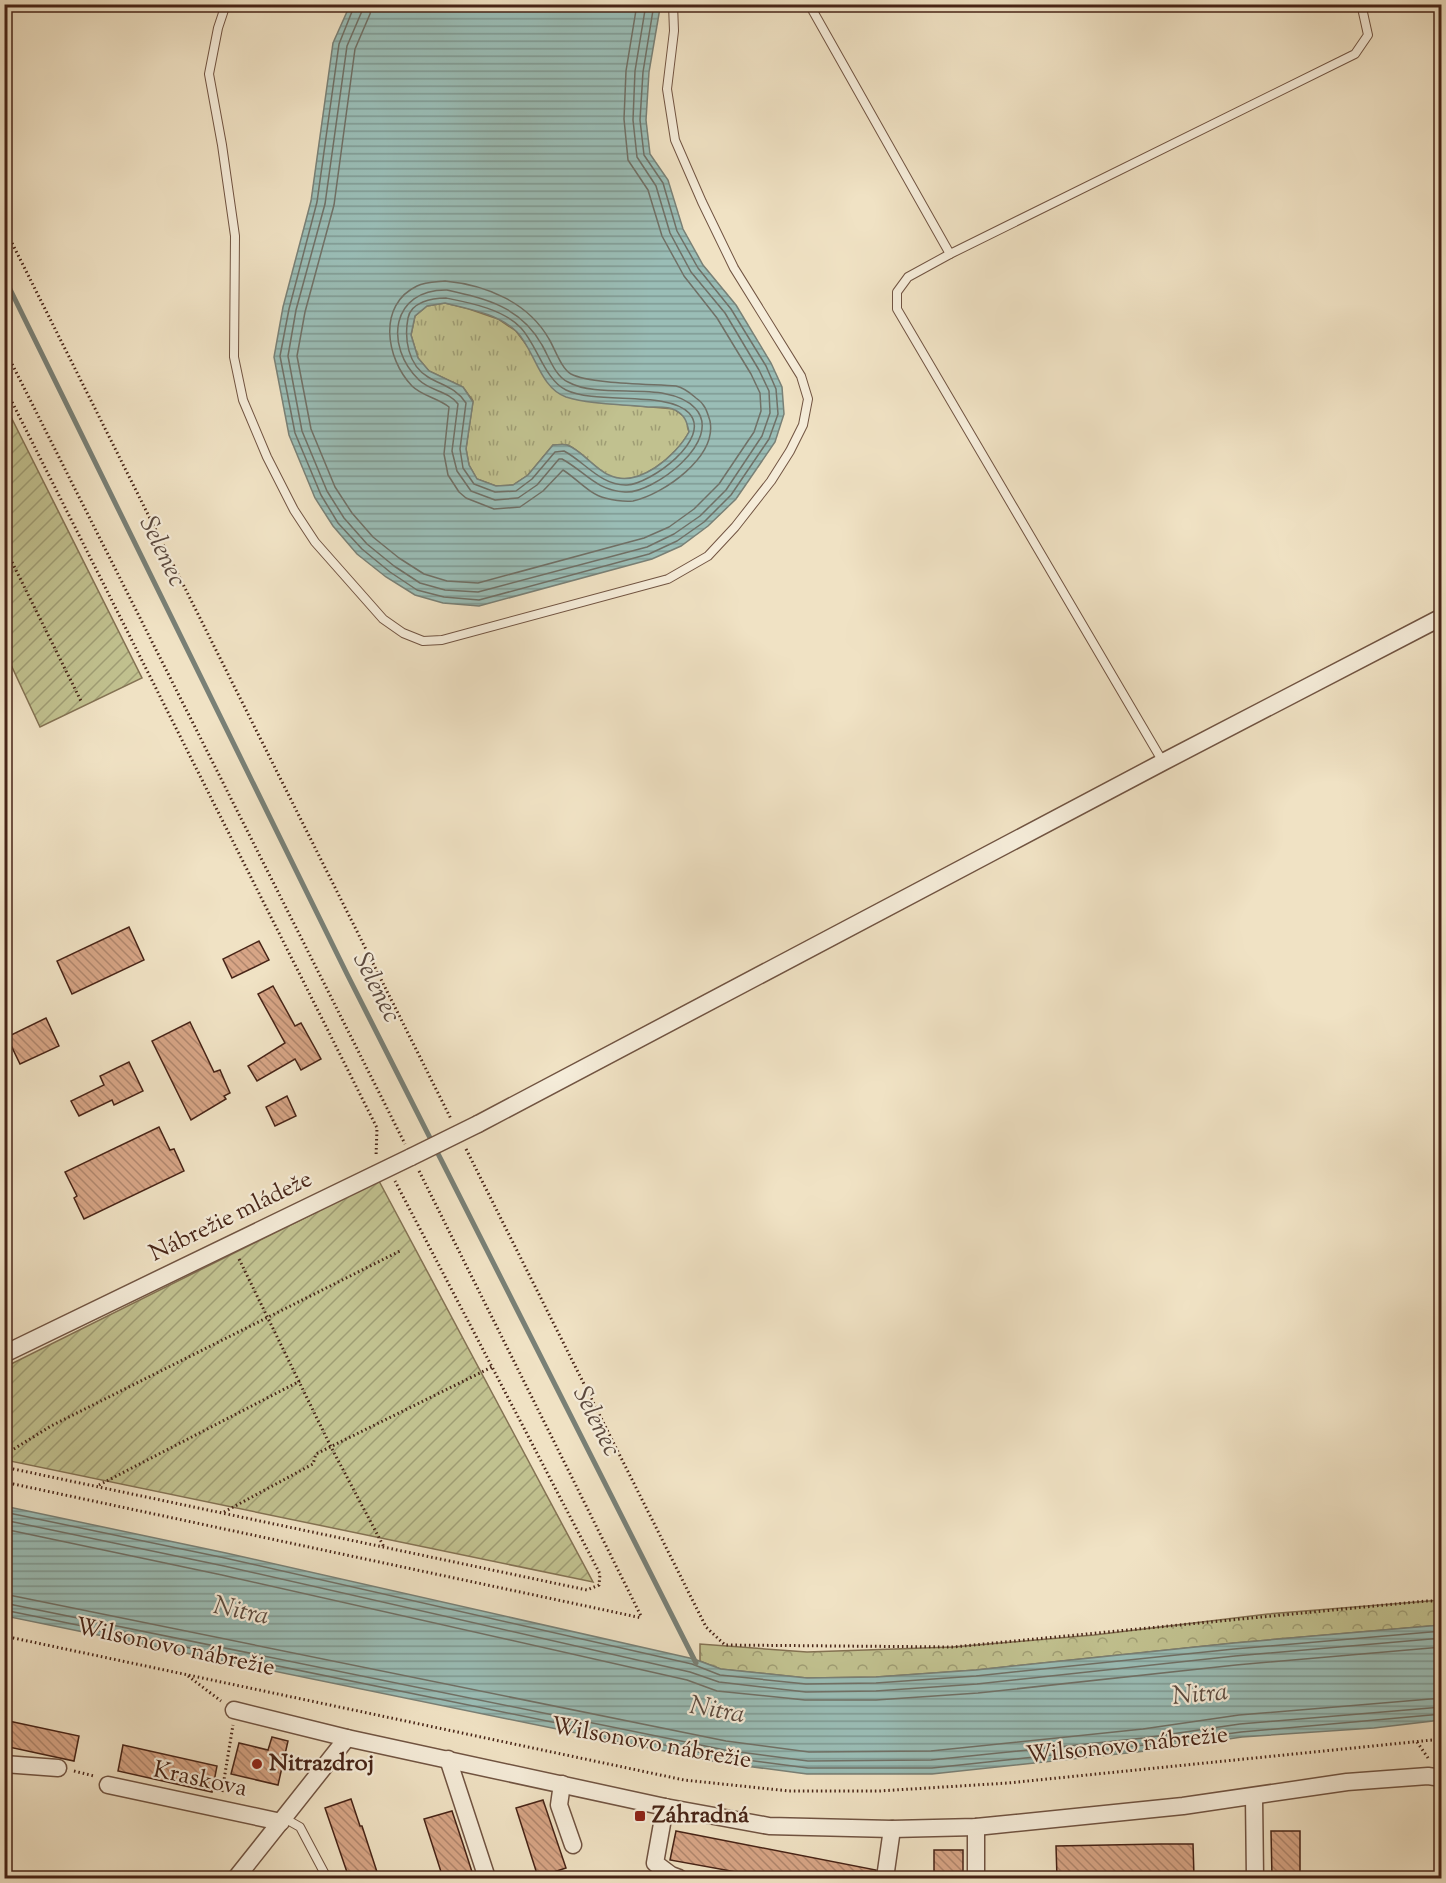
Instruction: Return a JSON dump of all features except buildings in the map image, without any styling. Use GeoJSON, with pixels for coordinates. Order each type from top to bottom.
{"type":"FeatureCollection","features":[{"type":"Feature","properties":{"kind":"street","name":"Nábrežie mládeže"},"geometry":{"type":"LineString","coordinates":[[4,1354],[478,1124],[1442,617]]}},
{"type":"Feature","properties":{"kind":"street","name":"Wilsonovo nábrežie"},"geometry":{"type":"LineString","coordinates":[[234,1710],[347,1738],[665,1807],[769,1826],[892,1829],[976,1827],[1184,1806],[1347,1782],[1428,1776],[1442,1778]]}},
{"type":"Feature","properties":{"kind":"street"},"geometry":{"type":"LineString","coordinates":[[236,1878],[347,1738]]}},
{"type":"Feature","properties":{"kind":"street"},"geometry":{"type":"LineString","coordinates":[[448,1759],[486,1875]]}},
{"type":"Feature","properties":{"kind":"street"},"geometry":{"type":"LineString","coordinates":[[4,1764],[58,1768]]}},
{"type":"Feature","properties":{"kind":"street"},"geometry":{"type":"LineString","coordinates":[[562,1784],[559,1805],[573,1845]]}},
{"type":"Feature","properties":{"kind":"street","name":"Kraskova"},"geometry":{"type":"LineString","coordinates":[[108,1785],[282,1820]]}},
{"type":"Feature","properties":{"kind":"street"},"geometry":{"type":"LineString","coordinates":[[1254,1797],[1255,1878]]}},
{"type":"Feature","properties":{"kind":"street"},"geometry":{"type":"LineString","coordinates":[[665,1807],[655,1863],[671,1875],[680,1878]]}},
{"type":"Feature","properties":{"kind":"street"},"geometry":{"type":"LineString","coordinates":[[976,1827],[976,1878]]}},
{"type":"Feature","properties":{"kind":"street"},"geometry":{"type":"LineString","coordinates":[[885,1878],[892,1829]]}},
{"type":"Feature","properties":{"kind":"lane"},"geometry":{"type":"LineString","coordinates":[[226,4],[218,28],[209,74],[235,236],[234,357],[243,400],[283,489],[315,542],[383,620],[423,641],[442,640],[544,613],[668,579],[684,571],[708,556],[735,528],[771,481],[803,425],[808,399],[801,376],[734,268],[675,140],[667,89],[674,30],[674,4]]}},
{"type":"Feature","properties":{"kind":"lane"},"geometry":{"type":"LineString","coordinates":[[809,4],[950,254]]}},
{"type":"Feature","properties":{"kind":"lane"},"geometry":{"type":"LineString","coordinates":[[1163,762],[897,309],[897,292],[908,277],[950,254],[1355,54],[1368,35],[1359,4]]}},
{"type":"Feature","properties":{"kind":"lane"},"geometry":{"type":"LineString","coordinates":[[282,1820],[300,1827],[327,1878]]}},
{"type":"Feature","properties":{"kind":"path"},"geometry":{"type":"LineString","coordinates":[[4,227],[454,1125]]}},
{"type":"Feature","properties":{"kind":"path"},"geometry":{"type":"LineString","coordinates":[[4,348],[642,1618],[4,1482]]}},
{"type":"Feature","properties":{"kind":"path"},"geometry":{"type":"LineString","coordinates":[[4,386],[377,1128],[374,1173],[393,1178],[600,1574],[599,1585],[587,1590],[4,1467]]}},
{"type":"Feature","properties":{"kind":"path"},"geometry":{"type":"LineString","coordinates":[[4,546],[81,701]]}},
{"type":"Feature","properties":{"kind":"path"},"geometry":{"type":"LineString","coordinates":[[465,1146],[706,1627],[725,1645],[953,1647],[1442,1601]]}},
{"type":"Feature","properties":{"kind":"path"},"geometry":{"type":"LineString","coordinates":[[231,1243],[331,1447],[384,1547]]}},
{"type":"Feature","properties":{"kind":"path"},"geometry":{"type":"LineString","coordinates":[[4,1458],[9,1452],[51,1426],[402,1250]]}},
{"type":"Feature","properties":{"kind":"path"},"geometry":{"type":"LineString","coordinates":[[223,1513],[313,1464],[316,1454],[492,1367]]}},
{"type":"Feature","properties":{"kind":"path"},"geometry":{"type":"LineString","coordinates":[[97,1486],[300,1381]]}},
{"type":"Feature","properties":{"kind":"path","name":"Wilsonovo nábrežie"},"geometry":{"type":"LineString","coordinates":[[4,1636],[684,1780],[789,1791],[879,1791],[1008,1783],[1442,1739]]}},
{"type":"Feature","properties":{"kind":"path"},"geometry":{"type":"LineString","coordinates":[[185,1674],[234,1710],[232,1737],[219,1809]]}},
{"type":"Feature","properties":{"kind":"path"},"geometry":{"type":"LineString","coordinates":[[58,1768],[90,1774],[108,1785]]}},
{"type":"Feature","properties":{"kind":"green space"},"geometry":{"type":"Polygon","coordinates":[[[445,303],[498,319],[516,331],[528,347],[593,402],[674,409],[686,418],[689,432],[666,460],[644,474],[632,478],[620,479],[609,476],[572,447],[553,445],[528,475],[513,485],[496,486],[477,479],[469,465],[466,449],[473,401],[463,387],[429,371],[418,358],[411,335],[415,316],[427,306],[445,303]]]}},
{"type":"Feature","properties":{"kind":"green space"},"geometry":{"type":"Polygon","coordinates":[[[5,405],[142,678],[40,727],[5,652],[5,405]]]}},
{"type":"Feature","properties":{"kind":"green space"},"geometry":{"type":"Polygon","coordinates":[[[379,1181],[593,1582],[5,1460],[5,1367],[379,1181]]]}},
{"type":"Feature","properties":{"kind":"green space"},"geometry":{"type":"Polygon","coordinates":[[[1441,1600],[1441,1625],[1234,1643],[976,1670],[876,1677],[807,1678],[720,1669],[700,1661],[700,1644],[807,1652],[953,1647],[1094,1635],[1268,1614],[1441,1600]]]}},
{"type":"Feature","properties":{"kind":"water"},"geometry":{"type":"Polygon","coordinates":[[[350,5],[659,5],[649,72],[646,120],[650,154],[668,180],[683,229],[703,265],[736,305],[771,363],[782,387],[784,414],[775,442],[736,499],[708,526],[681,546],[652,559],[479,606],[443,603],[415,595],[386,577],[357,554],[333,526],[315,498],[289,435],[274,357],[283,307],[311,201],[333,43],[350,5]],[[445,303],[427,306],[415,316],[411,335],[418,358],[429,371],[463,387],[473,402],[466,449],[469,465],[477,479],[496,486],[513,485],[528,475],[553,445],[572,447],[609,475],[632,478],[644,474],[666,460],[689,432],[683,417],[666,407],[586,402],[566,397],[550,386],[523,340],[510,326],[483,313],[445,303]]]}},
{"type":"Feature","properties":{"kind":"water","name":"Nitra"},"geometry":{"type":"Polygon","coordinates":[[[4,1506],[226,1553],[694,1659],[721,1669],[807,1678],[876,1677],[976,1670],[1234,1643],[1441,1625],[1441,1720],[1374,1728],[1242,1737],[1146,1751],[932,1774],[807,1774],[723,1763],[5,1616],[4,1506]]]}},
{"type":"Feature","properties":{"kind":"waterway","name":"Selenec"},"geometry":{"type":"LineString","coordinates":[[4,277],[347,974],[696,1663]]}},
{"type":"Feature","properties":{"kind":"place","name":"Nitrazdroj"},"geometry":{"type":"Point","coordinates":[257,1764]}},
{"type":"Feature","properties":{"kind":"place","name":"Záhradná"},"geometry":{"type":"Point","coordinates":[640,1816]}}]}
